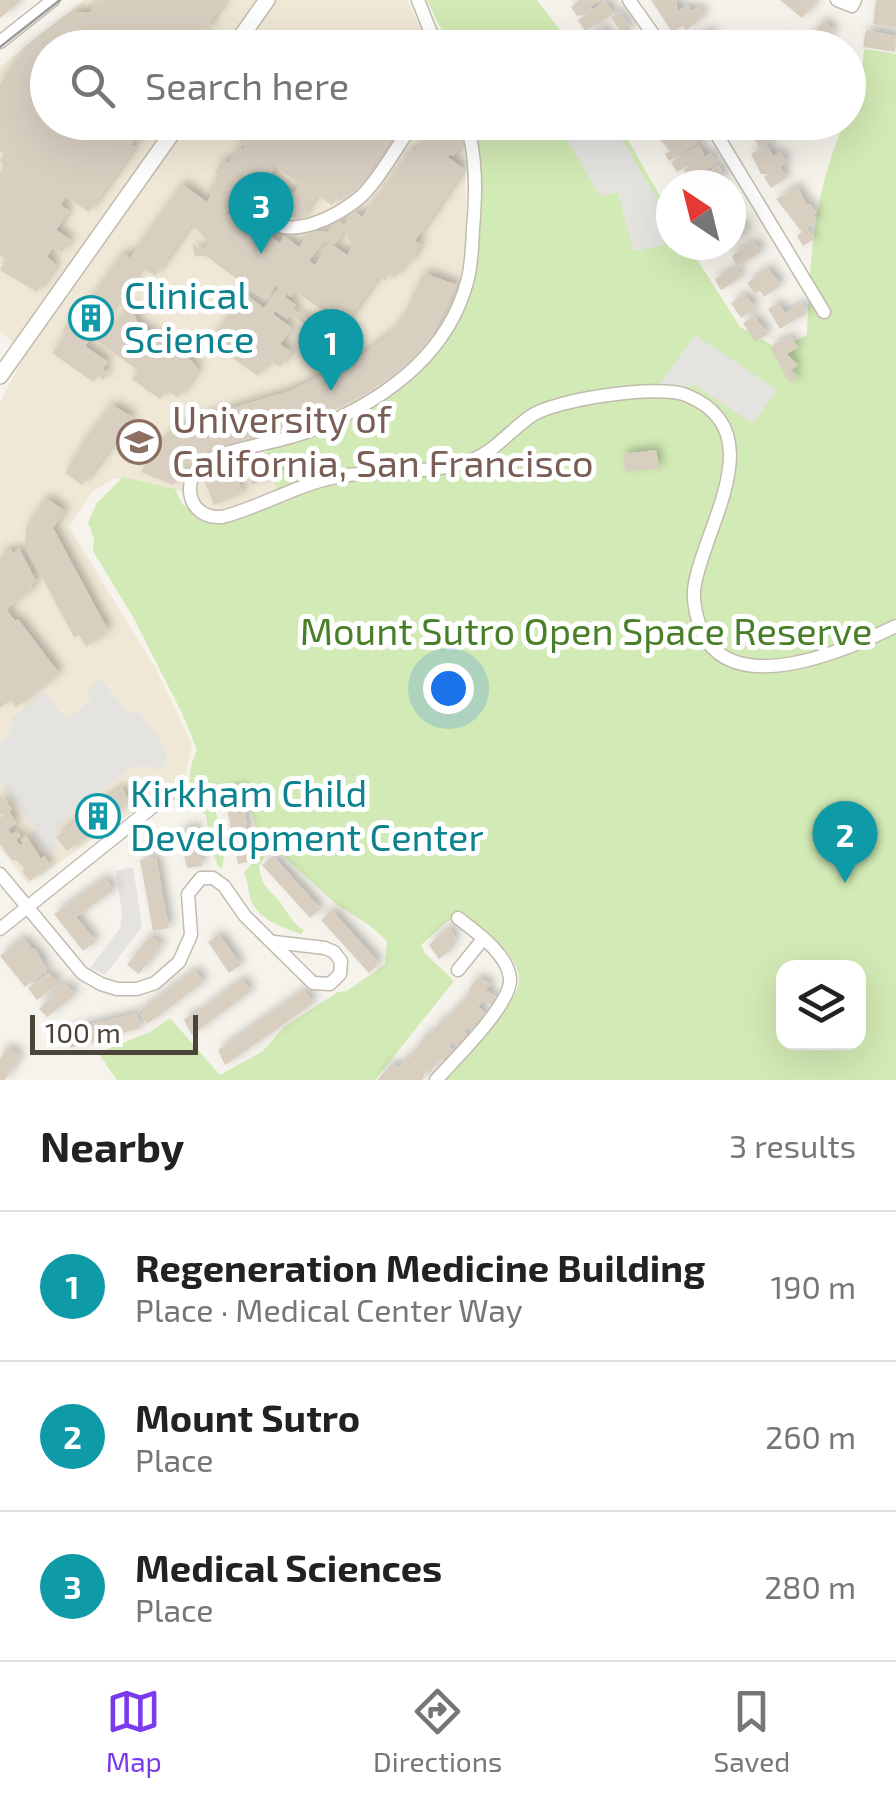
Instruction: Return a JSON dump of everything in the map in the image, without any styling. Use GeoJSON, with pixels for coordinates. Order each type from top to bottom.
{"type":"FeatureCollection","features":[{"type":"Feature","properties":{"kind":"street"},"geometry":{"type":"LineString","coordinates":[[0,42],[54,0]]}},
{"type":"Feature","properties":{"kind":"street"},"geometry":{"type":"LineString","coordinates":[[246,30],[267,0]]}},
{"type":"Feature","properties":{"kind":"street"},"geometry":{"type":"LineString","coordinates":[[418,0],[430,30]]}},
{"type":"Feature","properties":{"kind":"street"},"geometry":{"type":"LineString","coordinates":[[629,0],[650,30]]}},
{"type":"Feature","properties":{"kind":"street"},"geometry":{"type":"LineString","coordinates":[[837,0],[853,3]]}},
{"type":"Feature","properties":{"kind":"street"},"geometry":{"type":"LineString","coordinates":[[0,376],[5,358],[167,140]]}},
{"type":"Feature","properties":{"kind":"street"},"geometry":{"type":"LineString","coordinates":[[266,220],[276,227],[300,230],[360,198],[401,140]]}},
{"type":"Feature","properties":{"kind":"street"},"geometry":{"type":"LineString","coordinates":[[468,140],[474,180],[470,271],[457,309],[438,342],[401,380],[340,417],[300,435],[202,464],[189,486],[194,505],[206,516],[217,518],[330,478],[453,466],[480,457],[529,417],[554,405],[674,391],[690,396],[712,413],[729,446],[727,485],[694,588],[698,620],[710,645],[735,662],[769,667],[855,643],[896,626]]}},
{"type":"Feature","properties":{"kind":"street"},"geometry":{"type":"LineString","coordinates":[[721,140],[824,312]]}},
{"type":"Feature","properties":{"kind":"street"},"geometry":{"type":"LineString","coordinates":[[0,929],[170,793]]}},
{"type":"Feature","properties":{"kind":"street"},"geometry":{"type":"LineString","coordinates":[[0,874],[82,973],[118,989],[155,983],[180,962],[191,935],[188,894],[201,878],[212,878],[224,886],[245,916],[312,983],[330,984],[340,974],[340,961],[329,949],[274,942]]}},
{"type":"Feature","properties":{"kind":"street"},"geometry":{"type":"LineString","coordinates":[[436,1080],[482,1028],[510,983],[506,967],[458,918]]}},
{"type":"Feature","properties":{"kind":"street"},"geometry":{"type":"LineString","coordinates":[[458,970],[482,939]]}},
{"type":"Feature","properties":{"kind":"shaded area","name":"University of California, San Francisco"},"geometry":{"type":"Polygon","coordinates":[[[84,0],[407,0],[422,30],[46,30],[84,0]]]}},
{"type":"Feature","properties":{"kind":"shaded area","name":"University of California, San Francisco"},"geometry":{"type":"Polygon","coordinates":[[[30,43],[30,140],[464,142],[463,295],[423,361],[377,397],[257,448],[282,497],[213,522],[186,492],[116,478],[93,491],[69,527],[156,669],[192,744],[186,775],[28,884],[0,848],[0,402],[26,353],[0,331],[0,67],[30,43]]]}},
{"type":"Feature","properties":{"kind":"shaded area"},"geometry":{"type":"Polygon","coordinates":[[[567,140],[623,140],[656,198],[656,247],[633,251],[618,192],[600,196],[567,140]]]}},
{"type":"Feature","properties":{"kind":"shaded area"},"geometry":{"type":"Polygon","coordinates":[[[695,335],[777,390],[753,424],[693,384],[681,393],[655,391],[695,335]]]}},
{"type":"Feature","properties":{"kind":"shaded area"},"geometry":{"type":"Polygon","coordinates":[[[101,679],[129,714],[136,709],[164,745],[166,763],[162,771],[146,766],[131,768],[71,812],[73,815],[53,832],[58,845],[47,854],[31,833],[36,829],[0,783],[0,742],[8,736],[13,717],[44,692],[66,719],[92,699],[87,690],[101,679]]]}},
{"type":"Feature","properties":{"kind":"shaded area"},"geometry":{"type":"Polygon","coordinates":[[[133,867],[142,927],[105,975],[90,968],[120,928],[122,913],[116,871],[133,867]]]}},
{"type":"Feature","properties":{"kind":"green space"},"geometry":{"type":"Polygon","coordinates":[[[427,0],[537,0],[560,30],[442,30],[427,0]]]}},
{"type":"Feature","properties":{"kind":"green space","name":"Mount Sutro Open Space Reserve"},"geometry":{"type":"Polygon","coordinates":[[[866,49],[896,54],[896,1080],[442,1080],[495,1021],[518,987],[519,977],[510,956],[482,927],[464,915],[448,921],[421,945],[454,981],[375,1080],[117,1080],[98,1053],[150,1032],[170,1018],[220,1075],[263,1051],[284,1027],[385,964],[387,941],[336,904],[278,851],[266,855],[259,866],[262,880],[304,930],[301,934],[286,929],[258,911],[244,873],[253,862],[257,833],[251,809],[240,793],[213,795],[224,850],[222,868],[218,866],[206,815],[192,804],[190,777],[197,750],[133,617],[93,551],[94,538],[88,523],[96,504],[123,477],[175,489],[182,504],[200,517],[281,496],[260,454],[329,429],[423,368],[466,301],[476,140],[628,140],[656,189],[656,260],[698,260],[740,327],[779,349],[807,335],[812,253],[826,176],[838,140],[866,140],[866,49]]]}},
{"type":"Feature","properties":{"kind":"building"},"geometry":{"type":"Polygon","coordinates":[[[0,0],[22,0],[0,18],[0,0]]]}},
{"type":"Feature","properties":{"kind":"building"},"geometry":{"type":"Polygon","coordinates":[[[98,0],[226,0],[208,25],[211,30],[51,30],[75,12],[90,12],[98,0]]]}},
{"type":"Feature","properties":{"kind":"building"},"geometry":{"type":"Polygon","coordinates":[[[579,0],[600,0],[590,7],[592,10],[605,1],[614,14],[584,30],[578,20],[589,13],[577,16],[571,7],[579,0]]]}},
{"type":"Feature","properties":{"kind":"building"},"geometry":{"type":"Polygon","coordinates":[[[651,0],[676,0],[678,11],[687,5],[692,11],[699,7],[704,15],[687,30],[683,26],[671,30],[651,0]]]}},
{"type":"Feature","properties":{"kind":"building"},"geometry":{"type":"Polygon","coordinates":[[[780,0],[814,0],[816,2],[802,18],[780,0]]]}},
{"type":"Feature","properties":{"kind":"building"},"geometry":{"type":"Polygon","coordinates":[[[876,0],[896,0],[896,28],[873,24],[876,0]]]}},
{"type":"Feature","properties":{"kind":"building"},"geometry":{"type":"Polygon","coordinates":[[[619,12],[631,29],[620,30],[611,17],[619,12]]]}},
{"type":"Feature","properties":{"kind":"building"},"geometry":{"type":"Polygon","coordinates":[[[823,21],[834,30],[816,30],[823,21]]]}},
{"type":"Feature","properties":{"kind":"building"},"geometry":{"type":"Polygon","coordinates":[[[866,30],[896,36],[895,52],[866,47],[866,30]]]}},
{"type":"Feature","properties":{"kind":"building"},"geometry":{"type":"Polygon","coordinates":[[[30,46],[30,140],[135,140],[131,145],[135,147],[89,212],[66,197],[61,205],[69,211],[56,230],[71,240],[61,253],[53,248],[47,256],[56,265],[37,292],[0,270],[6,259],[0,255],[0,173],[4,167],[0,160],[4,154],[0,151],[0,83],[30,46]]]}},
{"type":"Feature","properties":{"kind":"building"},"geometry":{"type":"Polygon","coordinates":[[[237,140],[391,140],[354,193],[349,189],[340,202],[337,199],[332,205],[317,194],[300,222],[286,213],[281,221],[268,206],[274,199],[249,182],[227,213],[232,216],[251,186],[266,197],[263,201],[252,196],[269,208],[253,230],[259,234],[262,230],[280,243],[284,236],[299,247],[311,231],[328,232],[337,220],[344,225],[354,211],[362,217],[411,150],[414,152],[423,140],[464,140],[448,157],[464,169],[415,241],[421,244],[409,264],[405,262],[395,278],[390,274],[385,281],[379,276],[344,326],[295,291],[291,297],[285,297],[296,305],[293,310],[359,357],[389,335],[402,319],[424,273],[457,285],[431,338],[389,378],[353,401],[294,427],[206,452],[187,464],[173,485],[141,472],[156,447],[178,428],[290,391],[354,359],[290,314],[287,319],[275,311],[273,314],[292,328],[280,344],[291,352],[280,367],[269,360],[258,376],[221,350],[217,356],[212,352],[216,346],[210,342],[236,305],[230,301],[234,296],[240,300],[244,293],[264,308],[279,288],[276,285],[266,300],[206,256],[195,256],[192,243],[205,249],[212,239],[208,241],[191,224],[155,276],[142,267],[85,346],[108,362],[102,369],[108,373],[103,380],[99,375],[93,382],[52,353],[66,334],[62,331],[72,316],[76,319],[123,253],[130,258],[182,184],[207,202],[212,194],[208,191],[219,176],[215,172],[223,160],[228,163],[239,148],[246,146],[237,140]],[[272,164],[270,175],[265,174],[293,194],[300,184],[272,164]],[[344,231],[335,244],[324,240],[309,261],[315,265],[330,243],[347,255],[354,244],[347,239],[350,235],[344,231]]]}},
{"type":"Feature","properties":{"kind":"building"},"geometry":{"type":"Polygon","coordinates":[[[660,140],[698,140],[669,161],[665,154],[670,151],[660,140]]]}},
{"type":"Feature","properties":{"kind":"building"},"geometry":{"type":"Polygon","coordinates":[[[699,145],[702,158],[711,153],[716,162],[705,170],[684,170],[691,164],[676,170],[671,162],[699,145]]]}},
{"type":"Feature","properties":{"kind":"building"},"geometry":{"type":"Polygon","coordinates":[[[767,145],[773,156],[780,152],[787,162],[780,167],[787,178],[771,188],[764,177],[769,174],[761,174],[751,154],[767,145]]]}},
{"type":"Feature","properties":{"kind":"building"},"geometry":{"type":"Polygon","coordinates":[[[797,186],[807,205],[816,212],[813,214],[817,221],[806,228],[814,239],[803,246],[797,236],[802,232],[776,199],[797,186]]]}},
{"type":"Feature","properties":{"kind":"building"},"geometry":{"type":"Polygon","coordinates":[[[754,241],[761,252],[737,267],[734,260],[746,260],[746,246],[754,241]]]}},
{"type":"Feature","properties":{"kind":"building"},"geometry":{"type":"Polygon","coordinates":[[[736,268],[742,276],[720,289],[715,279],[736,268]]]}},
{"type":"Feature","properties":{"kind":"building"},"geometry":{"type":"Polygon","coordinates":[[[768,268],[781,285],[764,297],[760,291],[755,294],[747,283],[768,268]]]}},
{"type":"Feature","properties":{"kind":"building"},"geometry":{"type":"Polygon","coordinates":[[[744,294],[756,308],[741,318],[731,303],[744,294]]]}},
{"type":"Feature","properties":{"kind":"building"},"geometry":{"type":"Polygon","coordinates":[[[778,303],[785,313],[802,303],[808,312],[780,329],[768,309],[778,303]]]}},
{"type":"Feature","properties":{"kind":"building"},"geometry":{"type":"Polygon","coordinates":[[[130,304],[138,323],[194,363],[198,370],[178,398],[166,390],[160,399],[148,391],[132,379],[138,370],[97,341],[106,328],[110,331],[130,304]]]}},
{"type":"Feature","properties":{"kind":"building"},"geometry":{"type":"Polygon","coordinates":[[[754,316],[768,334],[755,342],[743,323],[754,316]]]}},
{"type":"Feature","properties":{"kind":"building"},"geometry":{"type":"Polygon","coordinates":[[[791,337],[798,347],[787,354],[798,365],[791,370],[798,378],[790,383],[771,349],[775,343],[791,337]]]}},
{"type":"Feature","properties":{"kind":"building"},"geometry":{"type":"Polygon","coordinates":[[[112,405],[133,417],[82,485],[65,473],[112,405]]]}},
{"type":"Feature","properties":{"kind":"building"},"geometry":{"type":"Polygon","coordinates":[[[656,450],[659,468],[625,472],[623,454],[656,450]]]}},
{"type":"Feature","properties":{"kind":"building"},"geometry":{"type":"Polygon","coordinates":[[[277,463],[282,473],[268,479],[266,475],[266,480],[252,485],[246,469],[259,464],[262,469],[277,463]]]}},
{"type":"Feature","properties":{"kind":"building"},"geometry":{"type":"Polygon","coordinates":[[[233,468],[243,493],[214,505],[204,480],[233,468]]]}},
{"type":"Feature","properties":{"kind":"building"},"geometry":{"type":"Polygon","coordinates":[[[46,498],[65,511],[53,528],[108,630],[86,647],[79,635],[74,637],[26,548],[26,528],[46,498]]]}},
{"type":"Feature","properties":{"kind":"building"},"geometry":{"type":"Polygon","coordinates":[[[19,548],[36,581],[32,589],[6,609],[59,673],[16,707],[11,700],[0,708],[0,557],[19,548]]]}},
{"type":"Feature","properties":{"kind":"building","name":"Kirkham Child Development Center"},"geometry":{"type":"Polygon","coordinates":[[[122,787],[129,801],[67,851],[56,837],[122,787]]]}},
{"type":"Feature","properties":{"kind":"building"},"geometry":{"type":"Polygon","coordinates":[[[242,787],[251,861],[238,864],[224,793],[242,787]]]}},
{"type":"Feature","properties":{"kind":"building"},"geometry":{"type":"Polygon","coordinates":[[[0,794],[12,809],[9,811],[16,823],[7,830],[12,834],[17,831],[20,845],[26,835],[39,860],[44,856],[50,865],[30,881],[22,871],[25,869],[0,844],[0,818],[5,814],[0,814],[0,794]]]}},
{"type":"Feature","properties":{"kind":"building"},"geometry":{"type":"Polygon","coordinates":[[[196,826],[202,866],[187,868],[179,832],[196,826]]]}},
{"type":"Feature","properties":{"kind":"building"},"geometry":{"type":"Polygon","coordinates":[[[273,856],[321,909],[310,918],[262,865],[273,856]]]}},
{"type":"Feature","properties":{"kind":"building"},"geometry":{"type":"Polygon","coordinates":[[[156,857],[169,928],[153,931],[140,860],[156,857]]]}},
{"type":"Feature","properties":{"kind":"building"},"geometry":{"type":"Polygon","coordinates":[[[105,878],[114,890],[76,917],[96,941],[83,951],[54,914],[105,878]]]}},
{"type":"Feature","properties":{"kind":"building"},"geometry":{"type":"Polygon","coordinates":[[[332,910],[379,963],[369,973],[321,920],[332,910]]]}},
{"type":"Feature","properties":{"kind":"building"},"geometry":{"type":"Polygon","coordinates":[[[449,926],[456,939],[448,947],[451,950],[439,959],[429,945],[449,926]]]}},
{"type":"Feature","properties":{"kind":"building"},"geometry":{"type":"Polygon","coordinates":[[[219,934],[241,965],[229,973],[208,942],[219,934]]]}},
{"type":"Feature","properties":{"kind":"building"},"geometry":{"type":"Polygon","coordinates":[[[150,936],[162,944],[139,974],[127,965],[150,936]]]}},
{"type":"Feature","properties":{"kind":"building"},"geometry":{"type":"Polygon","coordinates":[[[23,938],[31,947],[27,952],[36,950],[47,970],[25,987],[0,956],[23,938]]]}},
{"type":"Feature","properties":{"kind":"building"},"geometry":{"type":"Polygon","coordinates":[[[195,970],[204,982],[147,1024],[138,1012],[195,970]]]}},
{"type":"Feature","properties":{"kind":"building"},"geometry":{"type":"Polygon","coordinates":[[[48,973],[57,985],[37,1000],[28,988],[48,973]]]}},
{"type":"Feature","properties":{"kind":"building"},"geometry":{"type":"Polygon","coordinates":[[[478,977],[491,984],[486,990],[500,1001],[495,1008],[484,1000],[478,1007],[488,1015],[475,1033],[468,1027],[464,1032],[470,1036],[461,1047],[453,1041],[449,1047],[455,1051],[446,1063],[438,1057],[422,1080],[377,1080],[392,1063],[399,1068],[427,1033],[435,1039],[431,1034],[442,1019],[450,1024],[446,1019],[470,993],[478,977]]]}},
{"type":"Feature","properties":{"kind":"building"},"geometry":{"type":"Polygon","coordinates":[[[242,979],[251,991],[192,1035],[184,1020],[242,979]]]}},
{"type":"Feature","properties":{"kind":"building"},"geometry":{"type":"Polygon","coordinates":[[[64,984],[76,994],[47,1017],[39,1009],[64,984]]]}},
{"type":"Feature","properties":{"kind":"building"},"geometry":{"type":"Polygon","coordinates":[[[304,990],[313,1002],[225,1065],[218,1050],[304,990]]]}},
{"type":"Feature","properties":{"kind":"building"},"geometry":{"type":"Polygon","coordinates":[[[137,1013],[141,1028],[70,1048],[68,1030],[137,1013]]]}},
{"type":"Feature","properties":{"kind":"building"},"geometry":{"type":"Polygon","coordinates":[[[7,1047],[20,1055],[5,1080],[0,1080],[0,1059],[7,1047]]]}},
{"type":"Feature","properties":{"kind":"tram line"},"geometry":{"type":"LineString","coordinates":[[0,47],[60,0]]}},
{"type":"Feature","properties":{"kind":"place","name":"Medical Sciences"},"geometry":{"type":"Point","coordinates":[261,254]}},
{"type":"Feature","properties":{"kind":"place","name":"Clinical Science"},"geometry":{"type":"Point","coordinates":[91,318]}},
{"type":"Feature","properties":{"kind":"place","name":"Regeneration Medicine Building"},"geometry":{"type":"Point","coordinates":[331,391]}},
{"type":"Feature","properties":{"kind":"place","name":"University of California, San Francisco"},"geometry":{"type":"Point","coordinates":[139,442]}},
{"type":"Feature","properties":{"kind":"place","name":"Kirkham Child Development Center"},"geometry":{"type":"Point","coordinates":[98,816]}},
{"type":"Feature","properties":{"kind":"place","name":"Mount Sutro"},"geometry":{"type":"Point","coordinates":[845,883]}}]}
